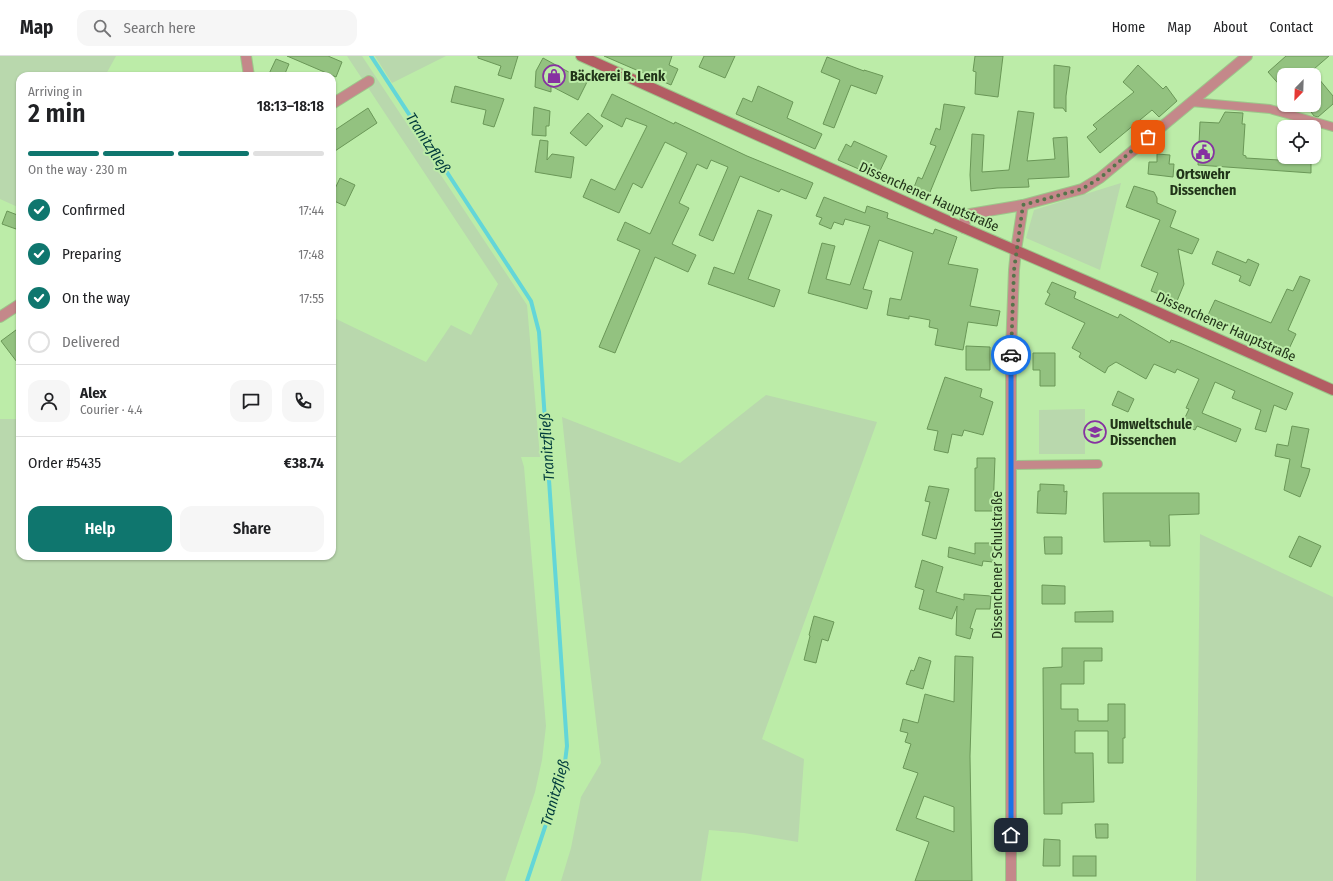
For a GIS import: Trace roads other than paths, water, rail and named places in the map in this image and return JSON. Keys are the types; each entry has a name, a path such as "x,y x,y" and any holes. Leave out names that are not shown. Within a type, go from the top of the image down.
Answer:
{"main road":[{"name":"Dissenchener Hauptstraße","path":"581,56 964,228 1333,390"}],"street":[{"path":"246,56 249,72"},
{"path":"964,228 966,220 970,214 1023,205 1082,189 1100,178 1244,57"},
{"path":"336,102 369,81"},
{"name":"Dissenchener Schulstraße","path":"1011,881 1011,351 1014,270 1023,205"},
{"path":"0,317 16,307"}],"lane":[{"path":"1191,102 1270,109 1333,127"},
{"path":"1011,465 1098,464"}],"waterway":[{"name":"Tranitzfließ","path":"371,56 531,301 539,332 567,746 564,770 527,881"}],"place":[{"name":"Bäckerei B. Lenk","path":"554,76"},
{"name":"Ortswehr Dissenchen","path":"1203,152"},
{"name":"Umweltschule Dissenchen","path":"1095,432"}]}
